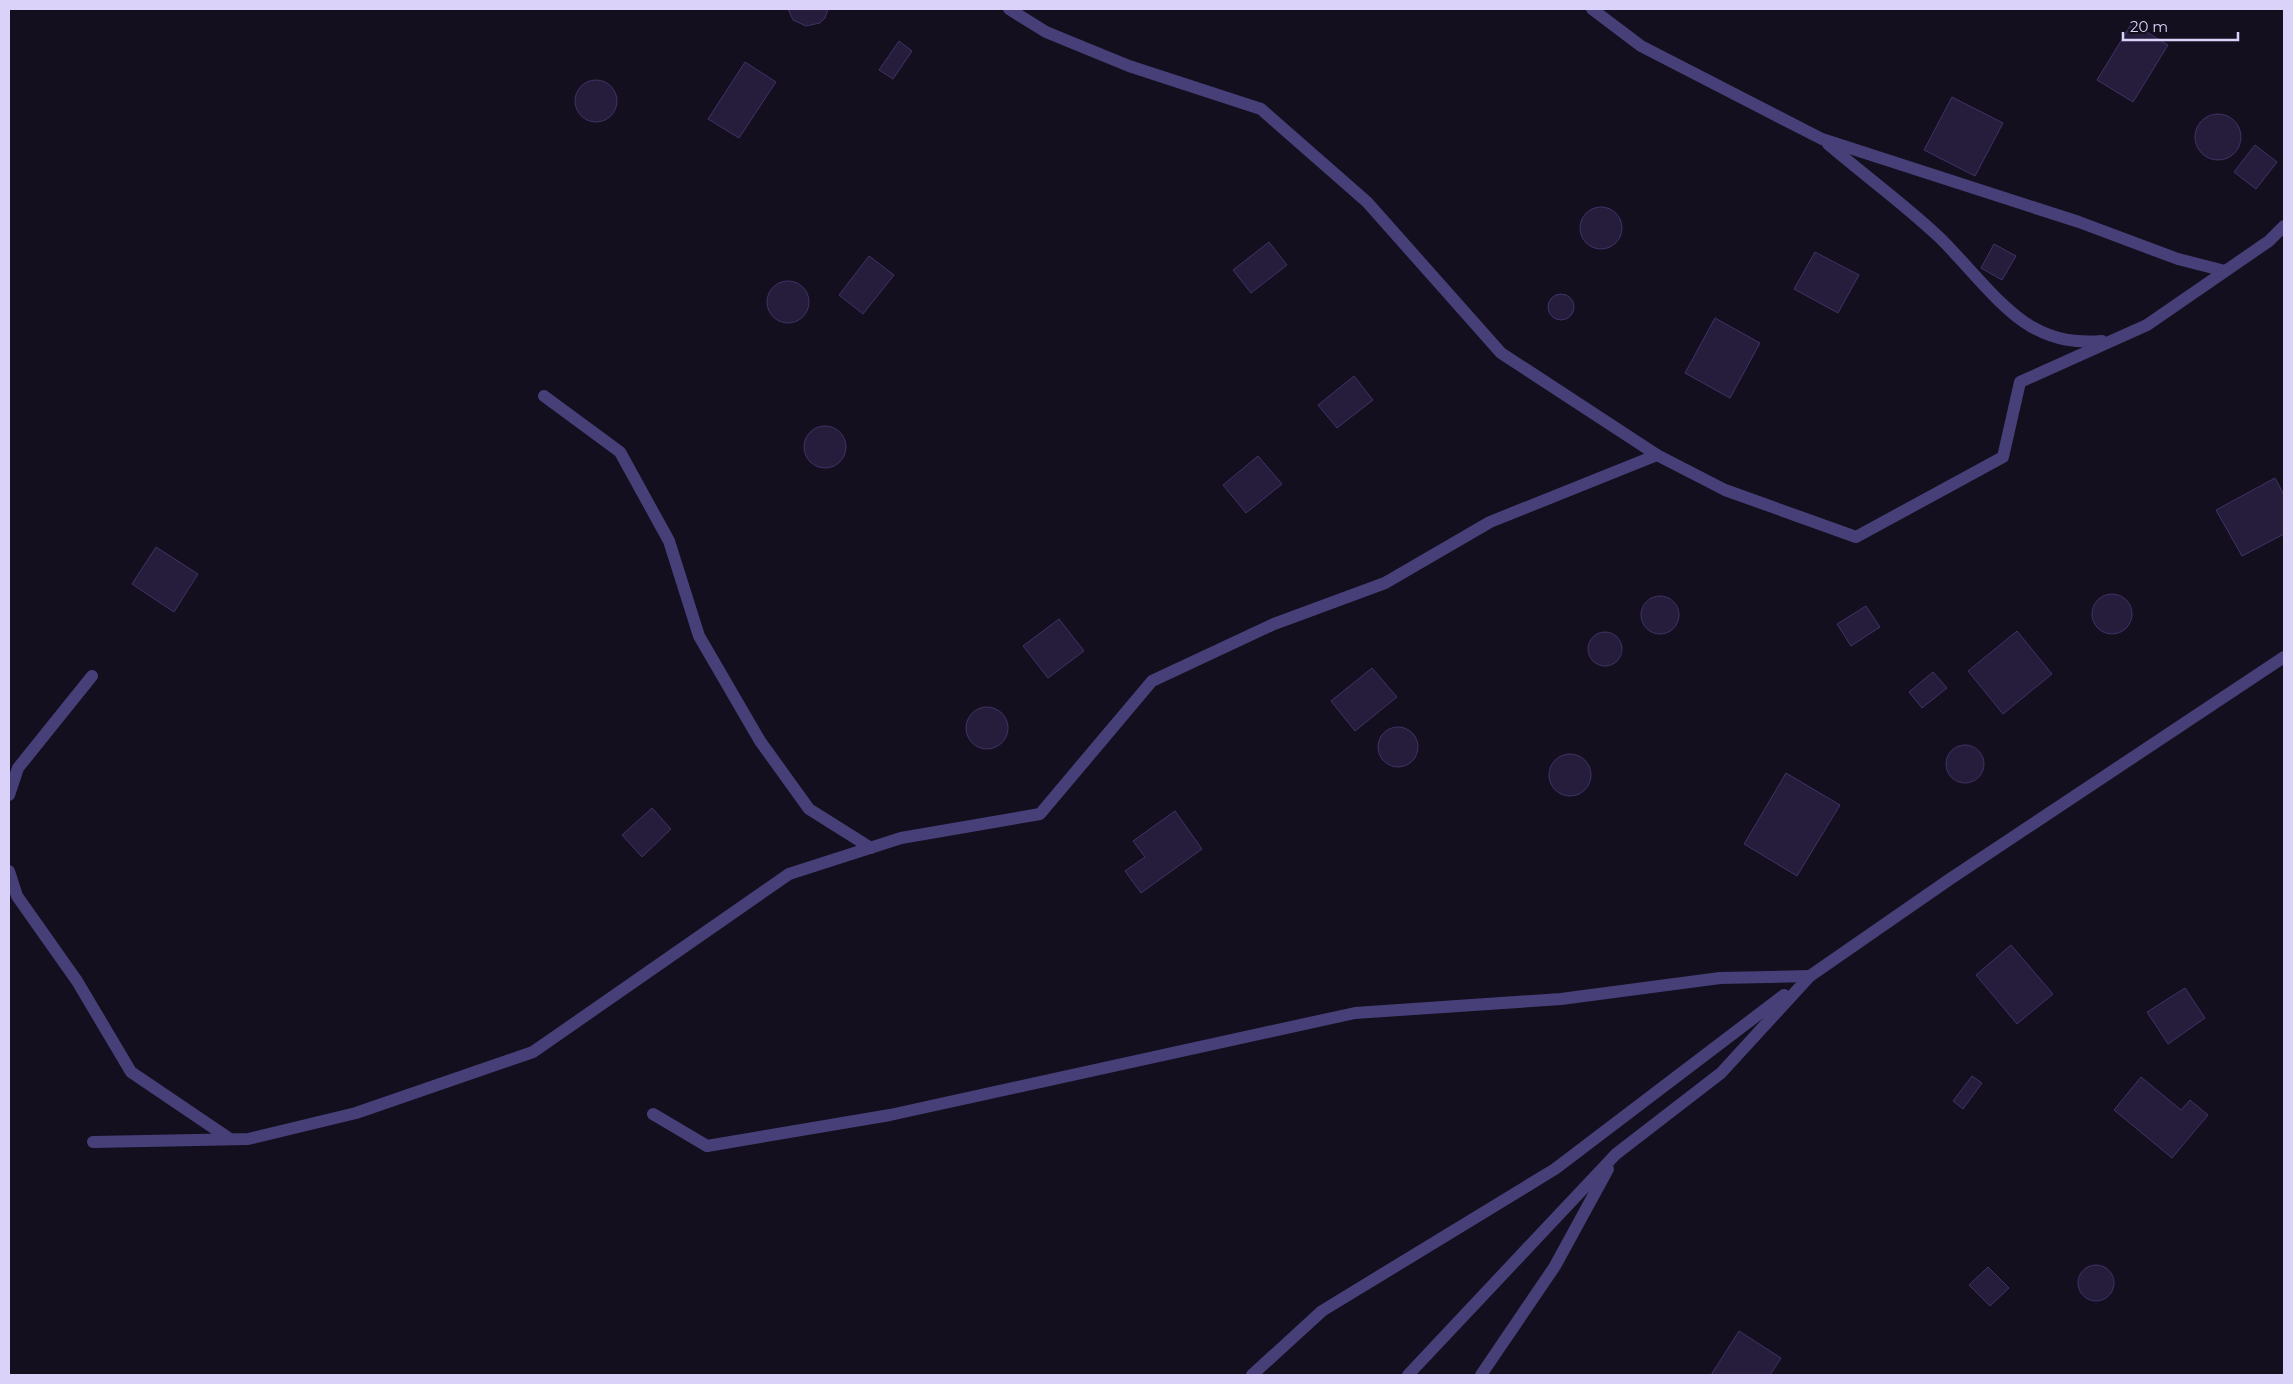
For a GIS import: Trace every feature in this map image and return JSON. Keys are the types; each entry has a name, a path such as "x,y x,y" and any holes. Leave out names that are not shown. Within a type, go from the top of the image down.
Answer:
{"street":[{"path":"1008,9 1046,32 1129,66 1261,109 1367,202 1501,353 1657,455 1725,490 1856,537 2003,457 2020,382 2147,324 2269,241 2284,226"},
{"path":"1592,9 1641,46 1822,139 2079,222 2178,259 2226,271"},
{"path":"1822,139 1938,236 2005,305 2031,326 2062,340 2081,343 2112,341"},
{"path":"544,396 620,452 669,541 699,636 760,741 809,809 871,848"},
{"path":"93,1142 248,1139 356,1112 533,1052 789,874 901,838 1040,814 1152,681 1274,624 1385,583 1490,522 1657,455"},
{"path":"1252,1375 1322,1311 1554,1169 1810,976 1950,879 2284,657"},
{"path":"9,794 18,768 92,676"},
{"path":"9,871 18,896 77,981 131,1072 230,1139"},
{"path":"652,1114 707,1146 890,1115 1355,1013 1561,999 1720,978 1810,976"},
{"path":"1408,1375 1616,1154 1721,1073 1810,976"},
{"path":"1481,1375 1555,1266 1616,1154"}],"building":[{"path":"788,9 828,9 825,18 820,23 806,26 793,20"},
{"path":"2132,23 2168,45 2133,102 2097,80"},
{"path":"899,41 912,51 893,79 879,70"},
{"path":"745,62 776,82 739,138 708,119"},
{"path":"596,80 611,86 617,101 611,116 596,122 581,116 575,101 581,86"},
{"path":"1952,97 2003,123 1975,176 1924,150"},
{"path":"2223,114 2235,120 2240,128 2240,146 2235,154 2227,159 2213,160 2201,154 2196,146 2195,132 2201,120 2209,115"},
{"path":"2255,145 2277,162 2256,189 2234,172"},
{"path":"1601,207 1616,213 1622,228 1616,243 1601,249 1586,243 1580,228 1586,213"},
{"path":"1269,242 1287,265 1251,293 1233,270"},
{"path":"1994,244 2016,256 2002,280 1981,268"},
{"path":"1815,252 1859,275 1838,313 1794,289"},
{"path":"869,256 894,275 863,314 839,295"},
{"path":"788,281 803,287 809,302 803,317 788,323 773,317 767,302 773,287"},
{"path":"1561,294 1570,298 1574,307 1570,316 1561,320 1552,316 1548,307 1552,298"},
{"path":"1715,318 1760,343 1730,398 1685,373"},
{"path":"1354,376 1373,400 1337,428 1318,405"},
{"path":"825,426 840,432 846,447 840,462 825,468 810,462 804,447 810,432"},
{"path":"1258,456 1282,484 1246,513 1223,485"},
{"path":"2275,478 2284,495 2284,534 2242,556 2216,510"},
{"path":"156,547 198,574 174,612 132,584"},
{"path":"2112,594 2123,597 2129,603 2132,614 2129,625 2123,631 2112,634 2101,631 2095,625 2092,614 2095,603 2101,597"},
{"path":"1660,596 1673,602 1679,615 1673,628 1660,634 1647,628 1641,615 1647,602"},
{"path":"1866,606 1880,627 1851,646 1837,624"},
{"path":"1059,619 1084,651 1048,678 1023,646"},
{"path":"2017,631 2052,674 2003,714 1968,671"},
{"path":"1605,632 1612,633 1617,637 1621,642 1621,656 1617,661 1612,665 1605,666 1598,665 1593,661 1589,656 1588,649 1589,642 1593,637 1598,633"},
{"path":"1372,668 1397,697 1355,731 1331,701"},
{"path":"1933,672 1947,688 1922,708 1909,692"},
{"path":"987,707 1002,713 1008,728 1002,743 987,749 972,743 966,728 972,713"},
{"path":"1398,727 1412,733 1418,747 1412,761 1398,767 1384,761 1378,747 1384,733"},
{"path":"1965,745 1972,746 1978,751 1983,757 1983,771 1978,777 1972,782 1965,783 1958,782 1952,777 1947,771 1946,764 1947,757 1952,751 1958,746"},
{"path":"1574,754 1582,757 1588,763 1591,775 1588,787 1582,793 1566,796 1558,793 1552,787 1549,771 1552,763 1558,757"},
{"path":"1786,773 1840,805 1797,876 1744,844"},
{"path":"652,808 671,829 642,857 622,835"},
{"path":"1175,811 1202,849 1141,893 1125,871 1145,857 1133,841"},
{"path":"2011,945 2053,994 2017,1024 1976,975"},
{"path":"2185,988 2205,1018 2168,1044 2147,1012"},
{"path":"1972,1076 1982,1083 1963,1109 1953,1101"},
{"path":"2141,1077 2181,1110 2190,1100 2208,1115 2172,1158 2114,1110"},
{"path":"2096,1265 2108,1271 2114,1283 2108,1295 2096,1301 2084,1295 2078,1283 2084,1271"},
{"path":"1988,1267 2009,1288 1990,1306 1969,1285"},
{"path":"1739,1331 1781,1358 1770,1375 1711,1375"}]}
